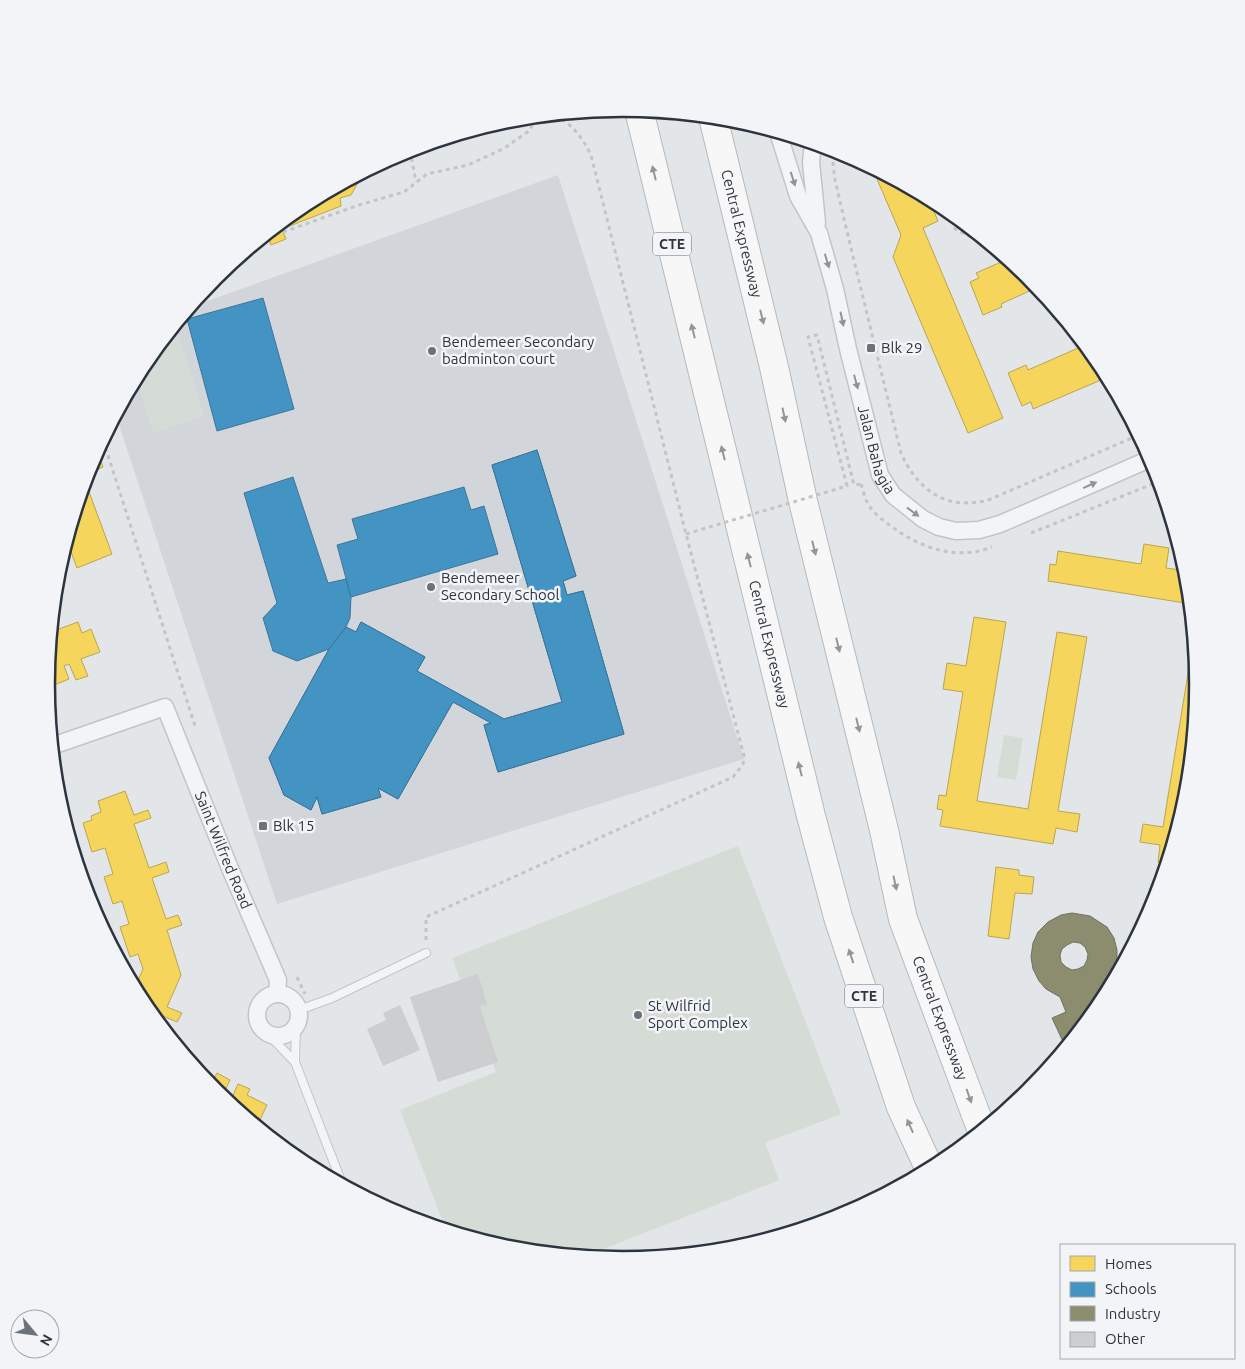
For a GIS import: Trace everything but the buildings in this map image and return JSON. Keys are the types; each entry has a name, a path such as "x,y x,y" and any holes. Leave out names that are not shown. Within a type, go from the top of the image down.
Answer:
{"highway":[{"name":"Central Expressway","path":"641,117 811,816 838,917 901,1107 927,1163"},
{"name":"Central Expressway","path":"715,125 774,367 803,501 884,830 903,919 980,1125"}],"street":[{"name":"Jalan Bahagia","path":"780,139 798,196 819,233 835,289 880,475 893,495 923,519 939,527 956,531 979,530 1000,524 1144,461"},
{"path":"813,150 810,162 819,233"},
{"name":"Saint Wilfred Road","path":"58,744 165,707 229,866 278,980 278,994"},
{"path":"278,994 291,998 302,1014 290,1032 282,1036 272,1035 265,1031 260,1025 258,1017 258,1008 262,1001 269,996 278,994"}],"lane":[{"path":"295,1062 302,1014 426,953"},
{"path":"265,1031 295,1062 339,1176"}],"path":[{"path":"426,953 426,917 733,777 743,764 743,748 686,534 591,155 580,135 564,120"},
{"path":"283,232 359,205 404,192 427,174 468,165 504,149 529,131 533,125"},
{"path":"833,157 835,180 901,453 906,464 923,486 939,497 961,503 986,502 1133,438"},
{"path":"411,158 416,182"},
{"path":"954,224 955,228 970,236"},
{"path":"686,534 847,486 808,337 817,335 854,485 861,484"},
{"path":"106,450 195,727"},
{"path":"294,971 302,1014"}],"shaded area":[{"name":"Bendemeer Secondary School","path":"558,175 744,759 277,904 119,425 151,369 172,339 203,303"},
{"path":"178,331 204,416 153,433 139,388"},
{"path":"1004,735 1023,738 1016,780 997,777"},
{"name":"St Wilfrid Sport Complex","path":"738,846 841,1114 765,1143 779,1180 597,1251 548,1247 512,1241 443,1223 400,1110 496,1072 452,958"}],"place":[{"name":"Blk 29","path":"871,348"},
{"name":"Bendemeer Secondary badminton court","path":"432,351"},
{"name":"Bendemeer Secondary School","path":"431,587"},
{"name":"Blk 15","path":"263,826"},
{"name":"St Wilfrid Sport Complex","path":"638,1015"}]}
